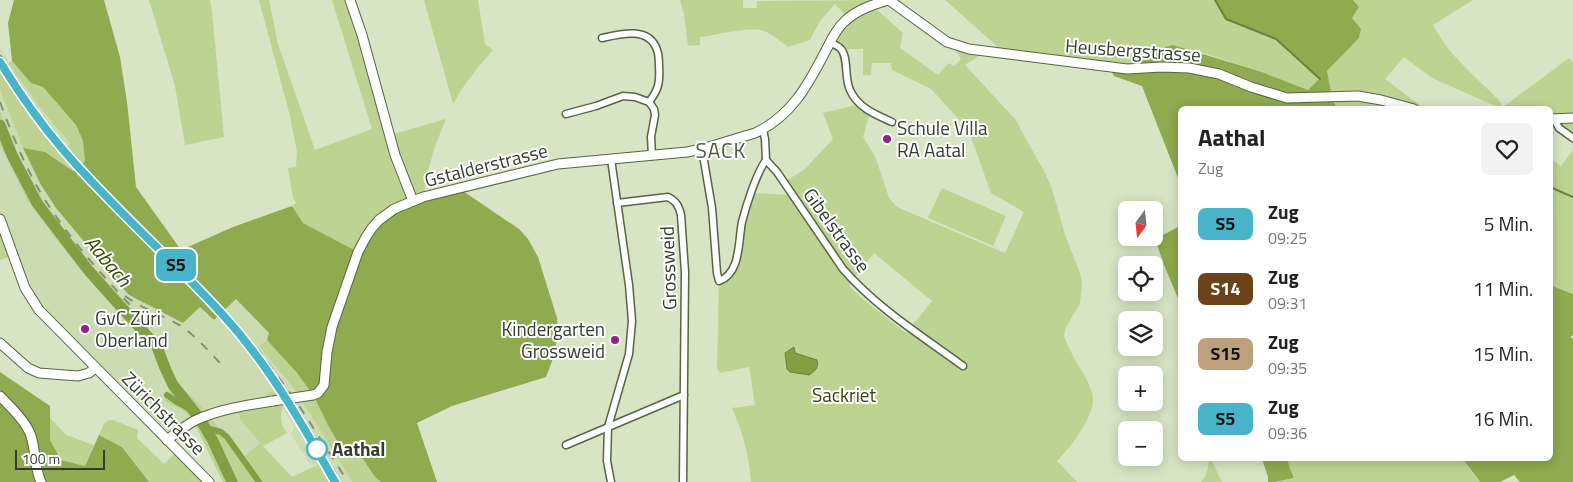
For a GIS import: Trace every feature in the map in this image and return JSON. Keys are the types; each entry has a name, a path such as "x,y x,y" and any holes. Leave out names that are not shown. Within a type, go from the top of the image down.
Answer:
{"street":[{"path":"350,0 362,35 395,155 413,200"},
{"name":"Gstalderstrasse","path":"167,440 200,418 237,408 313,395 322,389 332,327 362,244 379,220 394,209 413,200 548,166 567,162 652,156 702,149 763,130 780,118 809,84 839,27 862,9 889,0"},
{"name":"Heusbergstrasse","path":"889,0 935,35 947,42 969,49 1127,69 1176,66 1219,74 1286,98 1358,96 1403,106"},
{"path":"602,38 626,33 644,36 653,42 658,51 660,81 656,93 649,102"},
{"path":"830,42 841,49 850,90 860,104 870,112 892,122"},
{"path":"566,114 623,96 635,97 649,102 654,109 655,115 651,137 652,156"},
{"path":"1553,119 1573,118"},
{"path":"1553,120 1559,128 1573,138"},
{"path":"702,149 712,208 719,282 727,277 734,264 742,222 766,160 763,130"},
{"name":"Grossweid","path":"611,159 629,285 632,332 626,364 608,427 607,460 611,482"},
{"name":"Gibelstrasse","path":"766,160 777,172 854,281 878,304 963,366"},
{"name":"Grossweid","path":"617,203 668,197 679,206 685,272 683,482"},
{"name":"Zürichstrasse","path":"0,219 28,296 44,316 209,482"},
{"path":"0,343 28,368 39,373 78,376 95,368"},
{"path":"566,445 684,395"},
{"path":"0,396 29,431 41,482"}],"shaded area":[{"path":"14,0 104,0 120,57 136,187 181,250 233,227 292,206 303,223 358,252 366,237 394,209 460,189 519,229 528,239 538,257 557,318 558,332 554,356 546,377 452,406 417,423 437,482 381,482 375,477 363,459 343,451 313,395 297,373 267,340 269,333 236,299 214,320 200,307 183,323 128,294 56,208 41,185 23,148 45,152 73,171 85,161 83,141 76,125 43,87 31,83 12,61 8,23"},
{"path":"1215,0 1353,0 1359,7 1352,18 1361,29 1359,38 1327,71 1336,106 1178,106 1178,178 1142,86 1114,76 1109,67 1143,68 1137,54 1173,45 1262,72 1308,90 1319,79 1276,39 1226,19"},
{"path":"0,48 21,83 70,143 63,156 37,124 0,69"},
{"path":"0,90 23,148 41,185 56,208 128,294 133,297 200,306 214,320 236,299 269,333 267,340 260,346 291,385 352,482 329,482 319,464 310,465 291,434 294,427 281,405 241,421 260,443 242,458 200,405 175,380 165,349 98,275 50,212 19,157 2,116 0,111"},
{"path":"0,145 27,200 57,241 86,276 154,348 165,380 183,411 190,415 193,422 167,440 39,310 0,219"},
{"path":"1178,227 1178,298 1164,265 1163,256 1161,256 1157,246 1163,246 1163,235"},
{"path":"1553,286 1573,294 1573,335 1570,337 1573,339 1573,482 1520,482 1514,475 1500,482 1480,482 1464,461 1553,461"},
{"path":"794,347 795,353 817,360 816,369 809,375 790,372 787,369 785,353"},
{"path":"0,372 50,406 50,440 61,460 85,466 99,435 122,447 149,482 0,482"},
{"path":"1263,461 1288,461 1294,478 1268,482"}],"green space":[{"path":"149,0 210,0 224,137 185,145 175,86"},
{"path":"259,0 269,0 278,44 315,150 372,129 332,0 350,0 390,135 446,119 435,146 423,197 358,252 303,223 292,206 296,203 293,198 288,168 296,167 297,152 290,116"},
{"path":"424,0 478,0 485,44 493,50 471,76 453,104"},
{"name":"Sackriet","path":"680,0 743,0 743,8 757,8 757,1 888,0 873,6 903,33 900,48 938,75 949,63 954,66 961,59 956,46 986,52 965,65 1015,119 1045,173 1082,282 1080,304 1066,327 1064,336 1071,353 1089,384 1093,398 1092,406 1090,414 1080,432 1057,461 1077,482 751,482 745,444 732,408 755,405 749,367 720,373 717,369 719,281 732,269 743,222 753,193 791,195 852,282 849,286 906,333 932,301 874,253 854,278 844,267 786,181 805,169 833,139 823,113 860,104 870,112 863,137 875,156 889,198 897,207 1005,253 1024,212 991,193 968,129 931,89 892,70 891,63 872,63 871,75 863,75 863,49 841,49 830,42 848,18 835,4 820,21 810,40 788,47 767,32 758,30 733,31 700,37 700,45 688,46 684,14"},
{"path":"945,0 1215,0 1226,19 1276,39 1320,79 1308,90 1262,72 1194,50 1137,55 1143,69 1007,55"},
{"path":"1353,0 1473,0 1433,25 1453,54 1502,106 1491,104 1432,78 1404,57 1385,79 1421,106 1336,106 1327,71 1359,38 1361,29 1352,18 1359,7"},
{"path":"1569,58 1573,62 1573,138 1553,121 1553,106 1504,106"},
{"path":"12,61 31,83 43,87 76,125 83,141 85,161 73,171 45,152 23,148 0,90 0,69 37,124 62,155 70,143 22,84 8,63"},
{"path":"0,111 19,157 50,212 98,275 165,349 175,380 200,405 242,458 260,443 241,421 237,408 250,405 275,389 284,403 281,419 287,433 263,446 292,477 319,464 329,482 223,482 190,415 164,400 171,390 165,380 154,348 86,276 27,200 0,145"},
{"path":"1573,150 1573,294 1553,286 1553,160 1561,166"},
{"path":"942,188 1006,216 993,246 928,218"},
{"path":"0,219 13,256 0,260"},
{"path":"267,340 297,373 313,395 343,451 363,459 375,477 381,482 352,482 291,385 259,346"},
{"path":"50,418 66,435 94,445 85,466 61,460 50,440"},
{"path":"109,420 138,430 137,438 164,464 177,451 209,482 149,482 122,447 99,435 104,424"},
{"path":"1208,461 1212,461 1222,482 1201,482"},
{"path":"1289,461 1464,461 1479,482 1278,482 1294,478"}],"waterway":[{"path":"1215,0 1226,19 1276,39 1320,79"},
{"name":"Aabach","path":"0,125 12,155 37,203 89,271 157,347 173,385 196,414"},
{"path":"1553,188 1573,197"},
{"path":"167,395 194,411"},
{"name":"Aabach","path":"203,424 232,482"},
{"path":"206,428 221,432 227,437 259,482"}],"railway":[{"path":"0,55 32,104 67,149"},
{"path":"0,102 21,154 47,203 86,256 130,305"},
{"path":"125,296 138,305 167,318 187,330 224,367"},
{"path":"257,348 298,404 348,482"},
{"path":"281,392 335,482"}],"train":[{"name":"S5","path":"0,62 41,122 86,176 167,256 224,316 253,351 291,406 335,482"}],"place":[{"name":"Schule Villa RA Aatal","path":"887,139"},
{"name":"GvC Züri Oberland","path":"85,329"},
{"name":"Kindergarten Grossweid","path":"615,340"},
{"name":"Aathal","path":"317,449"}],"district":[{"name":"SACK","path":"721,151"}]}
